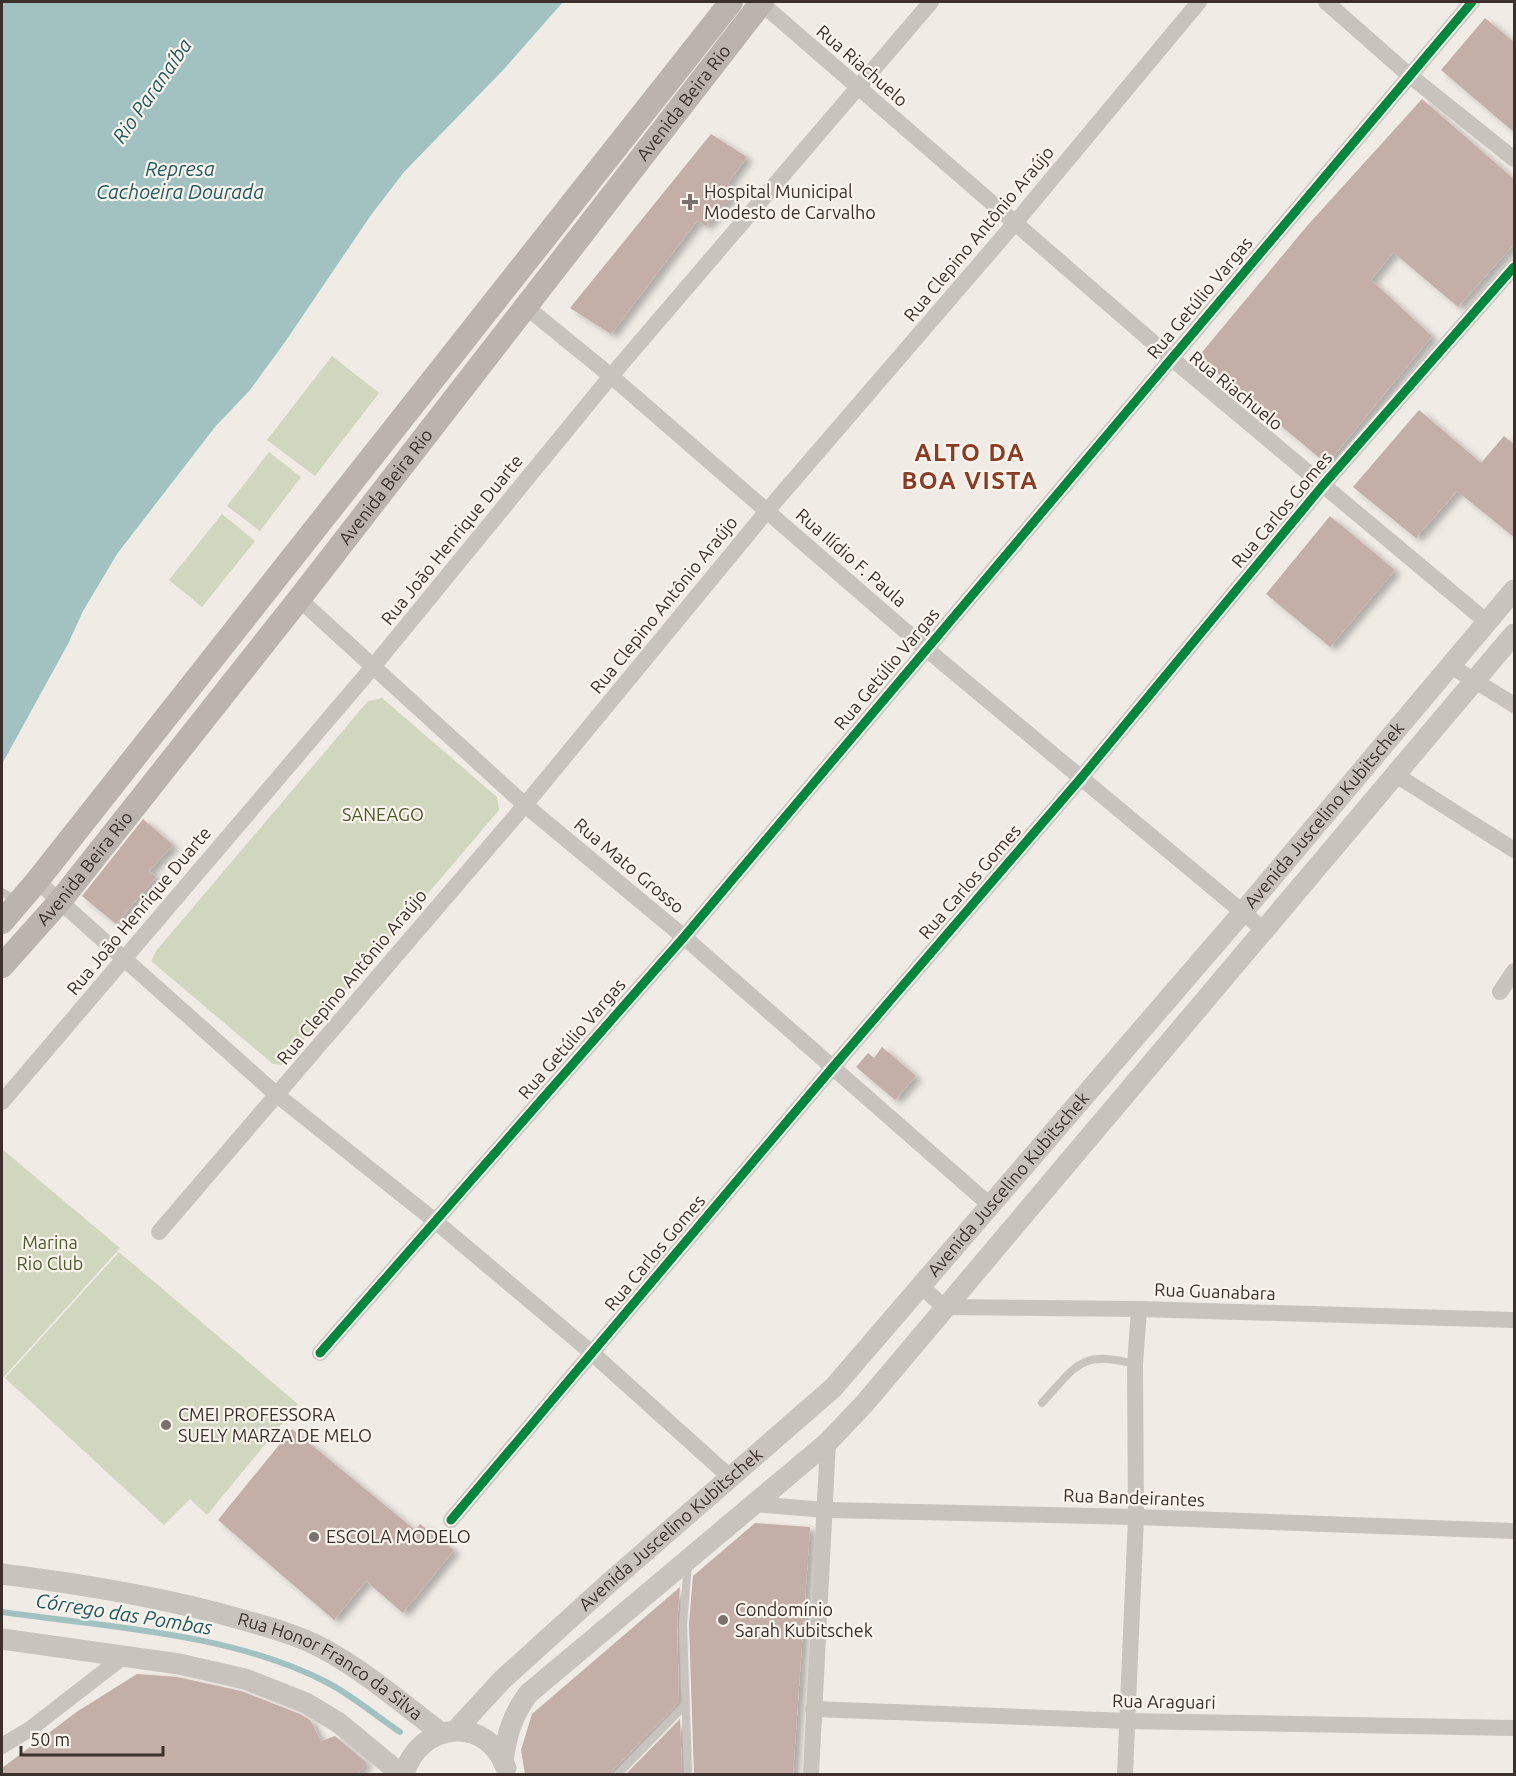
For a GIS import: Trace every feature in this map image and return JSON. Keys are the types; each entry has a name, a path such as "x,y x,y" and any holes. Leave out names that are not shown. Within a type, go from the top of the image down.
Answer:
{"main road":[{"name":"Avenida Beira Rio","path":"2,922 10,897 37,881 731,2"},
{"name":"Avenida Beira Rio","path":"2,966 60,901 299,599 762,2"}],"street":[{"name":"Rua Riachuelo","path":"762,2 858,89 1171,358 1487,622"},
{"name":"Rua João Henrique Duarte","path":"2,1102 372,668 611,376 932,2"},
{"name":"Rua Clepino Antônio Araújo","path":"159,1232 525,805 767,511 1015,223 1199,2"},
{"path":"1326,2 1409,75 1515,159"},
{"name":"Rua Getúlio Vargas","path":"320,1353 684,937 1472,2"},
{"name":"Rua Carlos Gomes","path":"451,1520 833,1067 1081,778 1324,484 1515,267"},
{"name":"Rua Ilídio F. Paula","path":"525,306 611,376 926,648 1264,930"},
{"name":"Avenida Juscelino Kubitschek","path":"403,1774 414,1751 426,1740 448,1732 609,1582 833,1388 992,1206 1515,590"},
{"name":"Rua Mato Grosso","path":"299,599 372,668 525,805 684,937 992,1206"},
{"name":"Avenida Juscelino Kubitschek","path":"506,1768 507,1733 514,1713 528,1694 828,1442 865,1403 1515,634"},
{"path":"1451,666 1515,705"},
{"path":"1362,771 1390,781 1515,850"},
{"path":"37,881 277,1095 435,1221 592,1353 731,1478"},
{"path":"1500,992 1515,971"},
{"path":"1054,1133 1076,1152"},
{"path":"922,1287 944,1307"},
{"name":"Rua Guanabara","path":"944,1307 1138,1309 1515,1320"},
{"path":"1125,1774 1136,1517 1135,1364 1138,1309"},
{"path":"811,1774 828,1442"},
{"name":"Rua Bandeirantes","path":"752,1504 826,1510 1136,1517 1515,1531"},
{"name":"Rua Honor Franco da Silva","path":"2,1574 76,1583 172,1602 296,1636 320,1647 363,1674 448,1732"},
{"path":"2,1639 201,1669 245,1679 277,1690 339,1723 403,1774"},
{"path":"2,1746 30,1729 123,1657"},
{"name":"Rua Araguari","path":"813,1709 1127,1721 1515,1728"},
{"path":"448,1732 471,1732 484,1739 495,1748 506,1768"}],"lane":[{"path":"1042,1403 1080,1363 1096,1357 1135,1364"},
{"path":"688,1774 682,1624 689,1557"},
{"path":"618,1774 684,1706"}],"green space":[{"path":"332,356 379,393 315,476 267,440"},
{"path":"269,452 301,477 260,531 227,506"},
{"path":"222,514 255,541 202,607 169,580"},
{"name":"SANEAGO","path":"382,698 497,797 499,810 282,1065 273,1064 151,961 156,951 368,701"},
{"name":"Marina Rio Club","path":"2,1149 120,1248 2,1379"},
{"path":"119,1252 298,1404 207,1515 190,1499 164,1525 5,1378"}],"water":[{"name":"Represa Cachoeira Dourada","path":"2,2 563,2 505,68 404,172 371,215 250,390 215,427 117,554 83,611 68,644 2,764"}],"building":[{"path":"1485,18 1515,43 1515,133 1441,70"},
{"path":"1422,99 1515,180 1515,243 1458,307 1393,252 1371,280 1432,336 1327,464 1198,357 1307,226"},
{"path":"711,134 747,157 728,183 737,190 706,226 697,221 611,334 570,308"},
{"path":"1419,410 1481,463 1504,436 1515,445 1515,538 1457,491 1416,538 1353,487"},
{"path":"1330,516 1395,570 1330,647 1266,594"},
{"path":"143,819 173,845 149,871 156,877 116,924 82,896"},
{"path":"882,1047 916,1076 895,1100 856,1067 868,1053 874,1058"},
{"path":"292,1429 415,1530 420,1524 454,1550 403,1613 366,1581 334,1620 218,1520"},
{"path":"755,1523 810,1527 793,1774 694,1774 689,1624 693,1576"},
{"path":"680,1587 677,1624 679,1702 613,1770 612,1774 525,1774 521,1750 532,1714"},
{"path":"137,1674 177,1677 241,1691 300,1714 310,1720 321,1741 335,1736 367,1763 357,1774 2,1774 2,1768 78,1711"},
{"path":"680,1719 682,1774 626,1774"}],"waterway":[{"name":"Córrego das Pombas","path":"2,1612 168,1634 252,1653 291,1666 328,1683 400,1732"}],"cycle path":[{"path":"320,1353 684,937 1472,2"},
{"path":"451,1520 833,1067 1081,778 1324,484 1514,267"}],"place":[{"name":"Hospital Municipal Modesto de Carvalho","path":"690,202"},
{"name":"CMEI PROFESSORA SUELY MARZA DE MELO","path":"166,1425"},
{"name":"ESCOLA MODELO","path":"314,1537"},
{"name":"Condomínio Sarah Kubitschek","path":"723,1620"}],"district":[{"name":"ALTO DA BOA VISTA","path":"970,467"}],"water label":[{"name":"Rio Paranaíba","path":"152,91"}]}
